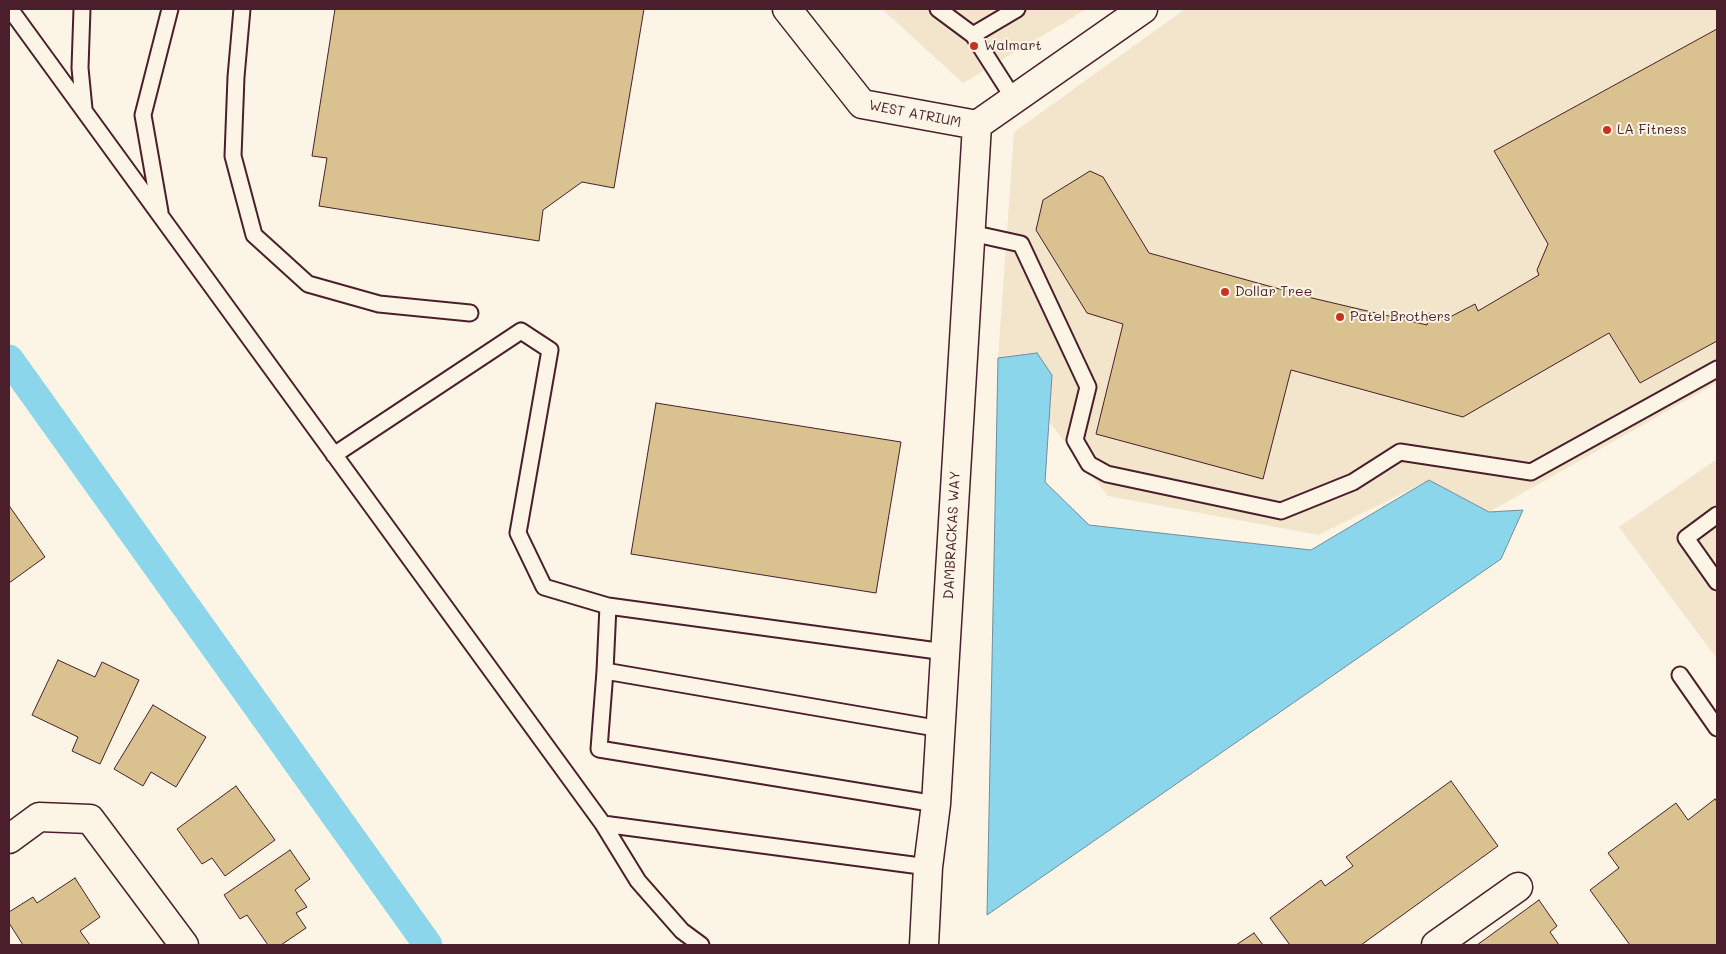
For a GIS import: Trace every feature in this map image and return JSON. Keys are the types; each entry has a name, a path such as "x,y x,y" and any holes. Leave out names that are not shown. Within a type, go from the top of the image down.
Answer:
{"street":[{"name":"WEST ATRIUM","path":"787,9 862,104 977,125 1143,9"},
{"name":"DAMBRACKAS WAY","path":"924,945 928,867 936,804 941,730 977,125"},
{"path":"9,839 39,817 90,819 184,945"},
{"path":"1436,945 1518,887"}],"lane":[{"path":"82,9 80,68 84,110"},
{"path":"160,216 143,115 170,9"},
{"path":"242,9 236,77 233,156 254,236 308,284 379,304 470,313"},
{"path":"938,9 973,35 1014,99"},
{"path":"973,35 1017,9"},
{"path":"12,10 603,824 638,881 682,931 701,945"},
{"path":"970,233 1021,244 1088,387 1075,440 1089,464 1107,474 1281,511 1353,482 1400,452 1532,472 1717,368"},
{"path":"334,455 521,331 550,350 518,532 544,587 608,606 945,652"},
{"path":"1717,515 1686,538 1717,582"},
{"path":"608,606 599,749 936,804"},
{"path":"605,671 941,730"},
{"path":"1680,675 1717,728"},
{"path":"603,824 928,867"}],"shaded area":[{"name":"Walmart","path":"882,9 1087,9 963,83"},
{"path":"1185,9 1717,9 1717,383 1489,512 1429,480 1319,535 1108,496 998,358 1014,132"},
{"path":"1717,459 1717,659 1619,527"}],"water":[{"path":"1037,353 1052,375 1045,482 1089,525 1311,550 1429,480 1489,512 1523,510 1501,559 987,915 998,358"}],"building":[{"path":"335,9 644,9 614,188 582,182 543,210 539,241 319,206 327,158 312,156"},
{"path":"1717,29 1717,341 1640,383 1609,333 1463,417 1291,370 1263,479 1096,434 1123,324 1087,313 1036,230 1043,200 1090,171 1103,177 1149,253 1312,298 1427,325 1429,313 1448,318 1475,304 1478,311 1539,275 1537,270 1548,244 1494,151"},
{"path":"656,403 901,442 876,593 631,554"},
{"path":"9,508 45,557 9,583"},
{"path":"58,660 95,677 102,662 139,680 100,764 72,751 78,737 32,715"},
{"path":"153,705 206,737 176,787 151,772 143,786 114,769"},
{"path":"1451,781 1498,846 1361,945 1290,945 1270,918 1321,880 1325,886 1353,866 1346,857"},
{"path":"236,786 275,840 225,876 212,858 202,864 177,829"},
{"path":"1715,799 1717,802 1717,945 1630,945 1590,890 1619,868 1608,853 1676,803 1688,820"},
{"path":"290,850 310,879 295,890 307,907 296,913 306,928 281,945 268,945 247,915 240,919 224,895"},
{"path":"75,878 100,917 80,931 90,945 23,945 9,923 9,912 33,897 37,903"},
{"path":"1539,900 1557,926 1550,932 1559,945 1477,945"},
{"path":"1254,933 1263,945 1236,945"}],"waterway":[{"path":"9,359 428,945"}],"place":[{"name":"Walmart","path":"974,46"},
{"name":"LA Fitness","path":"1607,130"},
{"name":"Dollar Tree","path":"1225,292"},
{"name":"Patel Brothers","path":"1340,317"}]}
